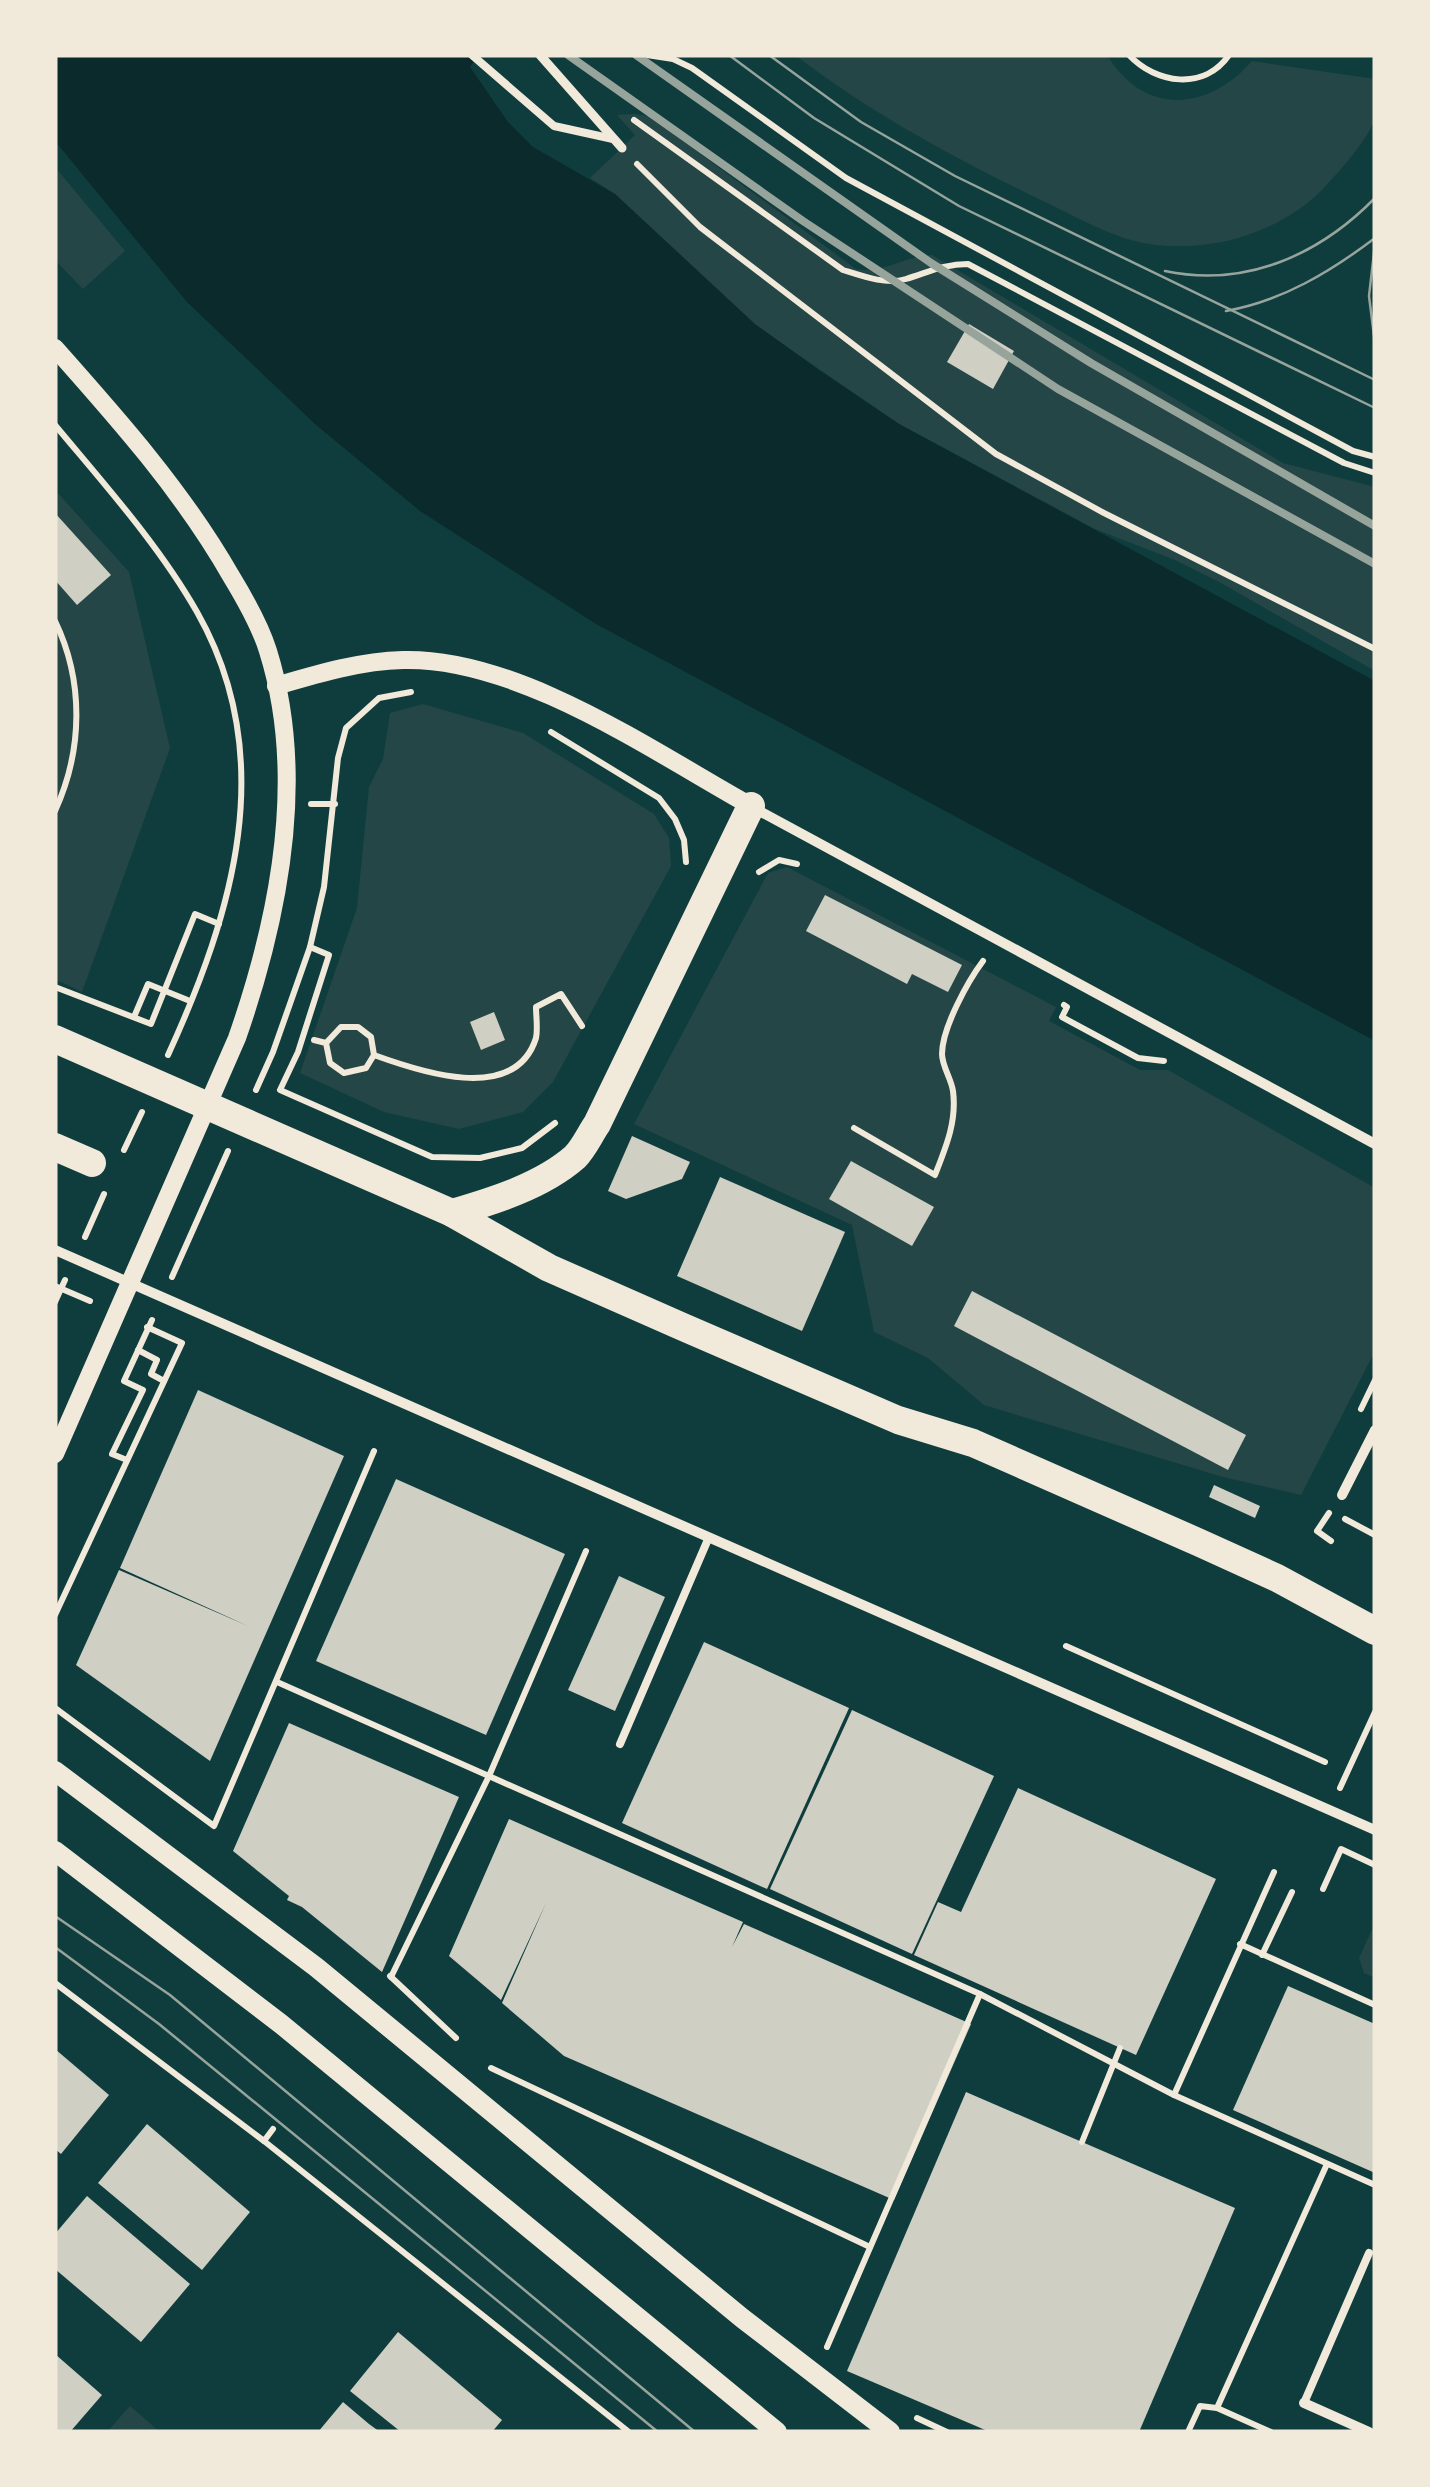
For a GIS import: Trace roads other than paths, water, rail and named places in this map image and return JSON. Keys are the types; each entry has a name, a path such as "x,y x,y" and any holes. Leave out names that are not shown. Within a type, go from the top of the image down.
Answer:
{"highway":[{"path":"452,1212 522,1188 576,1156 597,1124 751,806"},
{"path":"55,1039 452,1212 549,1268 898,1420 973,1443 1276,1578 1375,1631"},
{"path":"55,1147 92,1163"}],"main road":[{"path":"55,1771 316,1967 742,2318 890,2432"},
{"path":"55,1851 281,2024 776,2432"}],"street":[{"path":"540,55 622,148"},
{"path":"55,348 181,496 246,600 267,649 284,752 283,854 268,940 237,1038 55,1454"},
{"path":"276,686 362,664 403,660 449,662 498,674 591,718 1375,1144"},
{"path":"55,1250 1375,1830"},
{"path":"1342,1494 1375,1430"},
{"path":"1304,2403 1369,2432"}],"lane":[{"path":"472,55 554,126 613,139"},
{"path":"620,1744 710,1537"},
{"path":"1304,2403 1369,2253"}],"tram line":[{"path":"729,55 814,118 959,206 1375,408"},
{"path":"769,55 861,122 955,176 1375,380"},
{"path":"1165,271 1224,275 1279,262 1330,236 1375,198"},
{"path":"1226,311 1305,284 1375,238"},
{"path":"1375,244 1369,296 1375,344"},
{"path":"55,1916 170,1995 695,2432"},
{"path":"55,1947 159,2024 658,2432"}],"railway":[{"path":"568,55 803,221 1058,389 1375,564"},
{"path":"636,55 931,263 1091,363 1375,526"}]}
